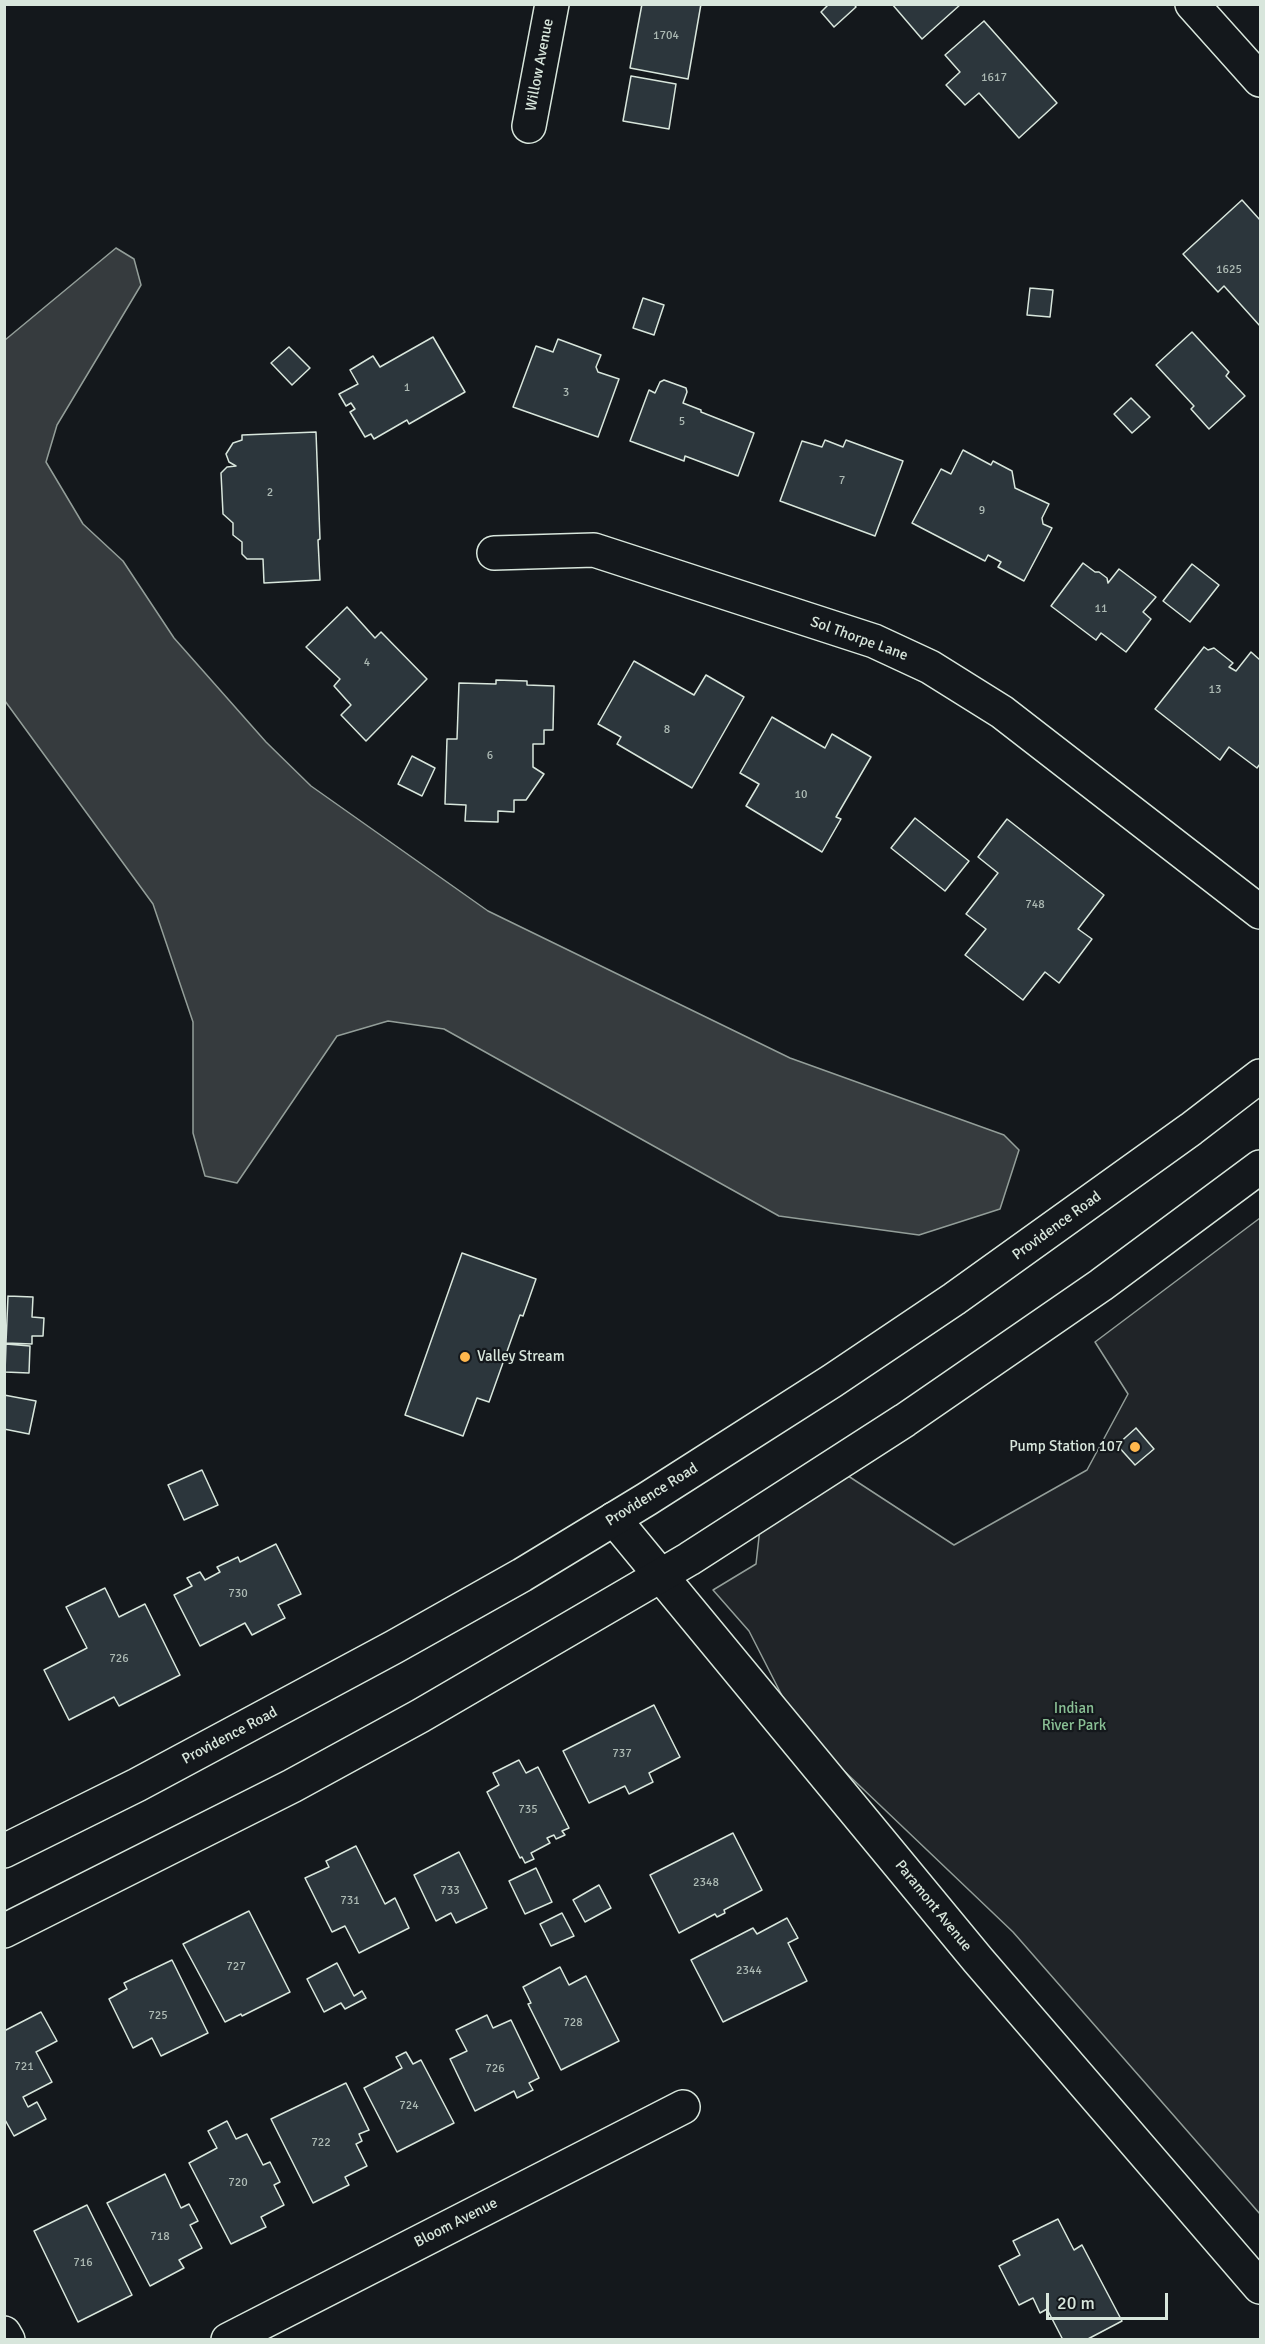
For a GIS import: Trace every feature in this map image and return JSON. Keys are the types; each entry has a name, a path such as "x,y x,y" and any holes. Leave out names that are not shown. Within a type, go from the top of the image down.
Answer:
{"main road":[{"name":"Willow Avenue","path":"529,126 552,4"},
{"path":"1192,4 1260,80"},
{"name":"Sol Thorpe Lane","path":"494,553 594,550 874,641 930,667 1002,712 1260,912"},
{"name":"Providence Road","path":"4,1851 147,1780 384,1653 522,1575 614,1519 832,1381 954,1299 1191,1129 1260,1076"},
{"path":"4,1931 292,1786 420,1716 661,1576 905,1420 1101,1285 1260,1167"},
{"name":"Paramont Avenue","path":"614,1519 978,1960 1260,2287"},
{"name":"Bloom Avenue","path":"228,2340 683,2107"},
{"path":"4,2332 8,2340"}],"green space":[{"name":"Indian River Park","path":"1260,1218 1260,2214 1013,1932 798,1727 749,1631 713,1590 756,1564 760,1528 839,1470 954,1545 1087,1470 1128,1394 1095,1342"}],"shaded area":[{"path":"116,248 134,259 141,285 57,425 46,462 83,524 123,561 174,638 266,742 311,786 488,911 790,1058 1004,1135 1019,1150 1000,1209 919,1235 779,1216 444,1029 388,1021 337,1036 237,1183 205,1176 193,1133 193,1022 153,904 5,701 5,340"}],"building":[{"path":"642,4 701,4 688,79 630,68"},
{"path":"829,4 854,4 856,7 834,27 821,12"},
{"path":"892,4 961,4 922,39"},
{"path":"984,21 1057,103 1019,138 979,93 965,105 946,85 960,72 945,55"},
{"path":"631,76 676,84 669,129 623,121"},
{"path":"1242,200 1260,220 1260,326 1224,286 1218,292 1183,254"},
{"path":"1030,288 1053,290 1050,317 1027,315"},
{"path":"643,298 664,305 654,335 633,328"},
{"path":"1192,332 1229,372 1226,376 1245,396 1209,429 1191,409 1194,406 1156,365"},
{"path":"433,337 465,392 409,424 407,420 374,439 371,434 365,437 350,412 355,409 351,403 346,406 339,394 358,384 350,370 373,356 380,367"},
{"path":"558,339 601,355 596,367 598,372 619,379 598,437 513,407 536,346 553,352"},
{"path":"289,347 310,368 292,385 271,363"},
{"path":"664,380 686,388 683,403 754,433 738,476 685,456 684,461 630,441 649,390 655,393 660,382"},
{"path":"1131,398 1150,417 1132,433 1114,414"},
{"path":"316,432 320,580 264,583 263,559 247,559 242,554 242,542 233,535 233,523 223,514 221,473 227,467 236,466 229,462 226,454 233,443 242,440 242,435"},
{"path":"825,440 843,447 846,440 903,461 875,536 780,501 802,441 822,447"},
{"path":"963,450 991,465 993,461 1012,471 1015,488 1049,504 1042,518 1043,524 1052,528 1024,581 998,567 1001,562 988,555 985,561 912,523 941,469 951,474"},
{"path":"1083,563 1107,578 1108,583 1119,569 1156,597 1143,612 1151,619 1126,652 1101,633 1096,640 1051,606"},
{"path":"1192,564 1219,585 1190,622 1163,601"},
{"path":"347,607 375,638 381,632 427,679 366,741 341,715 351,705 334,686 340,679 306,647"},
{"path":"1204,647 1208,650 1214,648 1233,663 1229,667 1236,671 1251,652 1260,660 1260,764 1257,768 1229,747 1220,760 1155,709"},
{"path":"634,661 694,695 706,675 744,697 692,788 617,744 621,737 598,724"},
{"path":"496,680 527,681 527,685 554,686 553,730 544,730 544,744 533,744 533,767 544,774 526,800 514,800 514,812 498,811 498,822 465,821 466,805 445,804 447,739 457,739 459,683 496,684"},
{"path":"772,717 825,748 832,734 871,757 836,817 841,819 822,852 746,806 759,784 740,773"},
{"path":"412,756 435,768 422,796 398,784"},
{"path":"915,818 969,861 945,891 891,848"},
{"path":"1007,819 1104,895 1078,929 1092,939 1059,983 1045,972 1023,1000 965,955 986,929 966,914 998,873 978,857"},
{"name":"Valley Stream","path":"462,1253 536,1279 523,1316 520,1315 489,1402 477,1398 463,1436 405,1415"},
{"path":"8,1296 33,1297 32,1317 44,1318 43,1336 32,1336 32,1344 6,1343"},
{"path":"6,1344 30,1346 29,1373 5,1372"},
{"path":"4,1395 36,1401 29,1434 4,1429"},
{"name":"Pump Station 107","path":"1136,1428 1154,1449 1135,1465 1117,1445"},
{"path":"202,1470 218,1505 184,1520 168,1485"},
{"path":"276,1544 301,1594 278,1605 285,1618 252,1635 245,1623 200,1646 174,1595 192,1586 187,1578 200,1572 205,1580 220,1572 217,1567 238,1557 240,1562"},
{"path":"105,1588 119,1617 145,1604 180,1675 119,1706 114,1697 69,1720 44,1670 87,1648 66,1607"},
{"path":"654,1705 680,1757 649,1773 653,1782 629,1794 625,1786 589,1803 563,1751"},
{"path":"519,1760 526,1773 538,1767 569,1828 562,1831 565,1835 556,1839 554,1835 547,1838 550,1843 531,1853 534,1859 525,1863 522,1857 520,1858 487,1792 499,1785 493,1773"},
{"path":"733,1833 762,1890 724,1910 725,1913 717,1917 715,1914 679,1933 650,1875"},
{"path":"356,1846 385,1904 395,1898 409,1928 359,1953 345,1926 332,1932 305,1878 329,1867 326,1861"},
{"path":"459,1852 487,1908 456,1923 451,1913 436,1921 414,1875"},
{"path":"536,1868 552,1902 525,1914 509,1881"},
{"path":"599,1885 611,1908 585,1922 573,1900"},
{"path":"249,1911 290,1992 225,2022 183,1944"},
{"path":"562,1913 574,1936 551,1946 540,1924"},
{"path":"787,1918 798,1938 788,1943 807,1981 723,2022 691,1960 753,1928 757,1934"},
{"path":"172,1960 208,2033 161,2056 152,2038 133,2048 109,1999 127,1989 124,1983"},
{"path":"337,1963 354,1996 362,1991 366,1998 345,2009 341,2003 324,2012 307,1979"},
{"path":"560,1967 569,1985 586,1976 619,2041 561,2070 528,2004 531,2003 523,1987"},
{"path":"41,2012 57,2041 36,2052 52,2082 23,2097 28,2107 37,2102 46,2119 14,2136 4,2118 4,2028 6,2030"},
{"path":"487,2015 493,2028 511,2020 539,2078 529,2083 533,2090 517,2098 514,2091 475,2111 450,2059 467,2051 456,2030"},
{"path":"406,2052 413,2064 421,2060 454,2123 397,2152 364,2088 402,2068 396,2057"},
{"path":"346,2083 369,2130 359,2134 362,2141 356,2144 367,2166 345,2177 349,2185 313,2203 271,2119"},
{"path":"227,2121 236,2139 247,2134 263,2165 270,2162 280,2182 274,2185 284,2205 261,2217 266,2227 231,2244 189,2163 217,2148 208,2131"},
{"path":"165,2174 181,2208 189,2204 198,2221 190,2225 202,2248 179,2260 184,2268 150,2286 107,2203"},
{"path":"87,2205 132,2295 78,2322 34,2231"},
{"path":"1058,2219 1074,2250 1082,2245 1122,2321 1086,2340 1063,2340 1047,2309 1040,2313 1033,2298 1019,2305 999,2266 1020,2255 1013,2241"}],"place":[{"name":"Valley Stream","path":"465,1357"},
{"name":"Pump Station 107","path":"1135,1447"}]}
